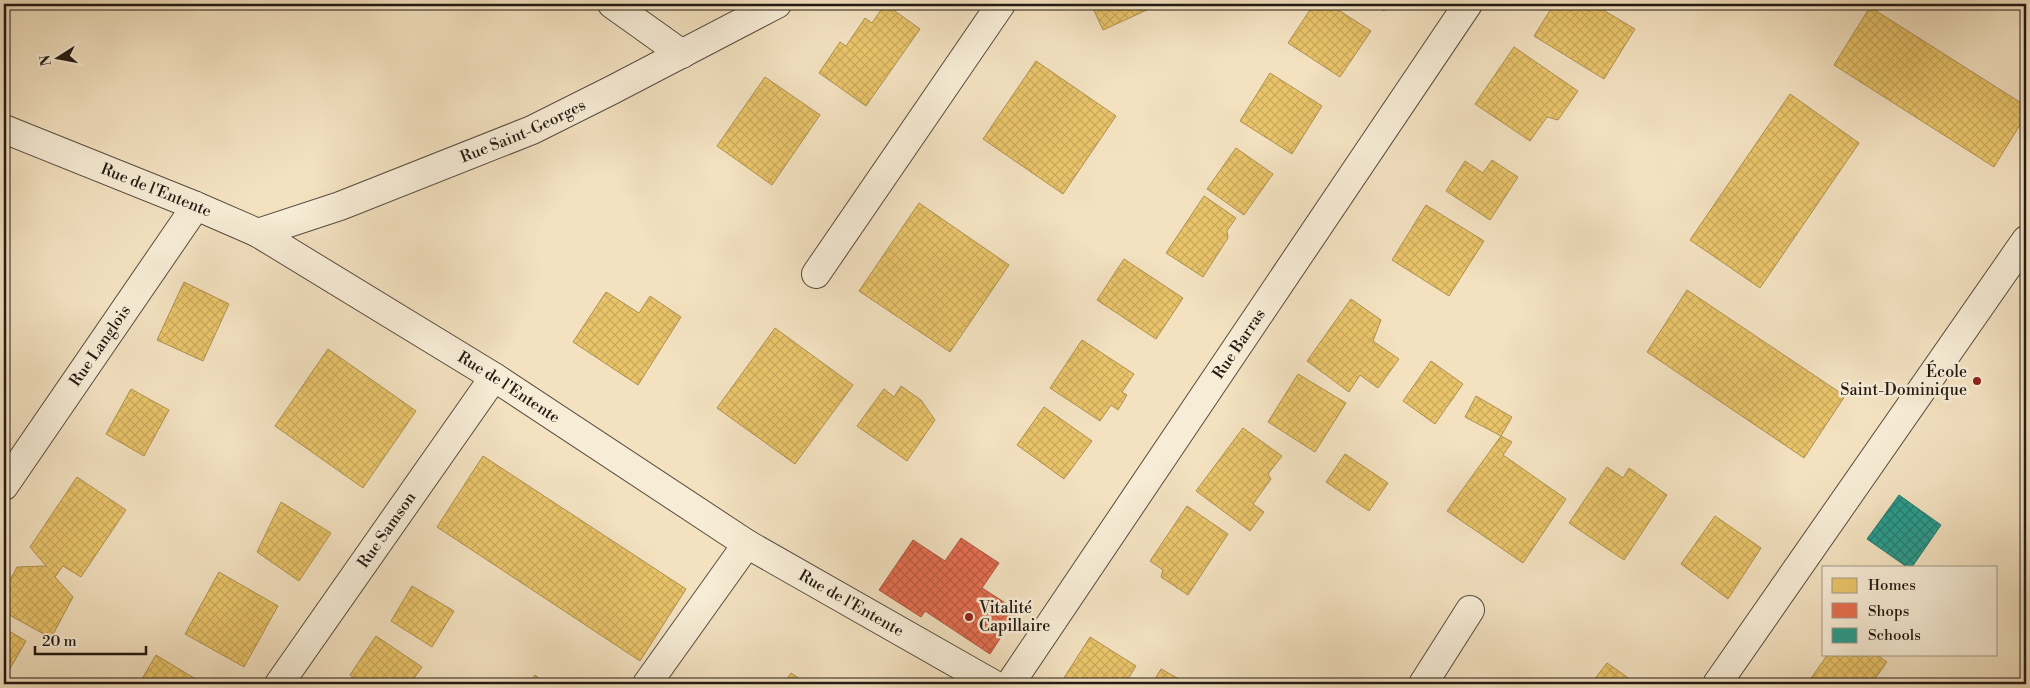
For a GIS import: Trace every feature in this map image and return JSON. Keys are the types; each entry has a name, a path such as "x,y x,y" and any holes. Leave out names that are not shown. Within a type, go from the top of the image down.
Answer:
{"street":[{"path":"612,4 682,54"},
{"name":"Rue Saint-Georges","path":"258,233 340,206 532,130 777,4"},
{"path":"816,274 1002,4"},
{"name":"Rue Barras","path":"1010,684 1468,4"},
{"name":"Rue de l'Entente","path":"4,128 258,233 494,377 747,544 993,684"},
{"name":"Rue Langlois","path":"4,486 196,206"},
{"path":"1717,684 2026,240"},
{"name":"Rue Samson","path":"279,684 494,377"},
{"path":"647,684 747,544"},
{"path":"1423,684 1470,610"}],"building: Homes":[{"path":"885,4 920,29 866,106 819,73 840,42 846,46 865,18 872,23"},
{"path":"1091,4 1160,4 1103,30"},
{"path":"1314,4 1329,4 1371,31 1340,77 1288,43"},
{"path":"1374,4 1390,4 1384,11"},
{"path":"1554,4 1593,4 1635,29 1604,79 1534,36"},
{"path":"1870,7 2026,106 2026,115 1994,167 1834,65"},
{"path":"1514,47 1578,91 1558,120 1547,117 1530,141 1475,104"},
{"path":"1036,61 1116,116 1063,194 983,139"},
{"path":"1270,73 1322,106 1292,154 1240,121"},
{"path":"765,77 820,115 772,185 717,146"},
{"path":"1790,94 1859,143 1760,288 1690,240"},
{"path":"1236,148 1273,174 1244,215 1207,189"},
{"path":"1492,160 1518,177 1490,220 1446,191 1465,161 1483,173"},
{"path":"1204,196 1236,218 1227,231 1228,238 1203,277 1166,253"},
{"path":"919,203 1009,265 950,352 859,291"},
{"path":"1426,205 1484,241 1449,296 1392,260"},
{"path":"1124,259 1183,298 1156,339 1097,300"},
{"path":"184,282 229,304 203,361 157,340"},
{"path":"1687,290 1845,396 1804,458 1647,352"},
{"path":"606,292 639,313 650,296 681,317 638,385 573,342"},
{"path":"1351,299 1381,320 1373,341 1399,359 1378,388 1360,375 1349,392 1307,361"},
{"path":"775,328 853,385 795,464 717,408"},
{"path":"1082,340 1134,374 1122,392 1127,395 1118,410 1111,405 1100,421 1050,388"},
{"path":"328,349 416,411 363,488 275,426"},
{"path":"1431,361 1463,384 1435,424 1403,401"},
{"path":"1298,374 1346,403 1315,452 1268,422"},
{"path":"901,386 921,400 935,420 907,461 857,426 884,389 894,397"},
{"path":"131,389 169,410 144,456 106,434"},
{"path":"1476,396 1512,417 1501,436 1465,417"},
{"path":"1044,407 1092,441 1064,479 1017,445"},
{"path":"1243,428 1282,456 1268,474 1271,479 1253,504 1264,512 1250,531 1196,491"},
{"path":"1501,436 1512,442 1503,455 1566,499 1523,563 1447,511"},
{"path":"1345,454 1388,483 1369,511 1326,482"},
{"path":"483,456 686,589 640,661 437,527"},
{"path":"1607,467 1623,478 1629,468 1667,495 1624,560 1569,523"},
{"path":"77,477 126,510 81,577 63,566 55,577 73,597 51,638 4,612 4,592 17,567 46,566 30,547"},
{"path":"281,502 331,533 299,581 257,552"},
{"path":"1187,506 1228,534 1188,595 1161,577 1163,570 1150,561"},
{"path":"1715,516 1761,548 1728,599 1681,564"},
{"path":"219,572 278,606 244,667 185,634"},
{"path":"412,586 454,611 432,647 391,621"},
{"path":"4,628 26,641 4,679"},
{"path":"376,636 422,667 410,684 363,684 350,675"},
{"path":"1090,637 1136,666 1125,684 1060,684"},
{"path":"156,655 204,684 139,684"},
{"path":"1827,656 1879,656 1887,662 1871,684 1807,684"},
{"path":"1607,663 1637,684 1591,684"},
{"path":"1161,669 1188,684 1152,684"},
{"path":"791,673 808,684 784,684"},
{"path":"535,675 547,684 529,684"}],"building: Shops":[{"path":"961,538 999,563 982,588 1018,611 990,654 925,611 921,617 879,590 913,540 945,561"}],"building: Schools":[{"path":"1899,495 1941,525 1913,566 1906,566 1867,539"}],"place":[{"name":"École Saint-Dominique","path":"1977,381"},
{"name":"Vitalité Capillaire","path":"969,617"}]}
